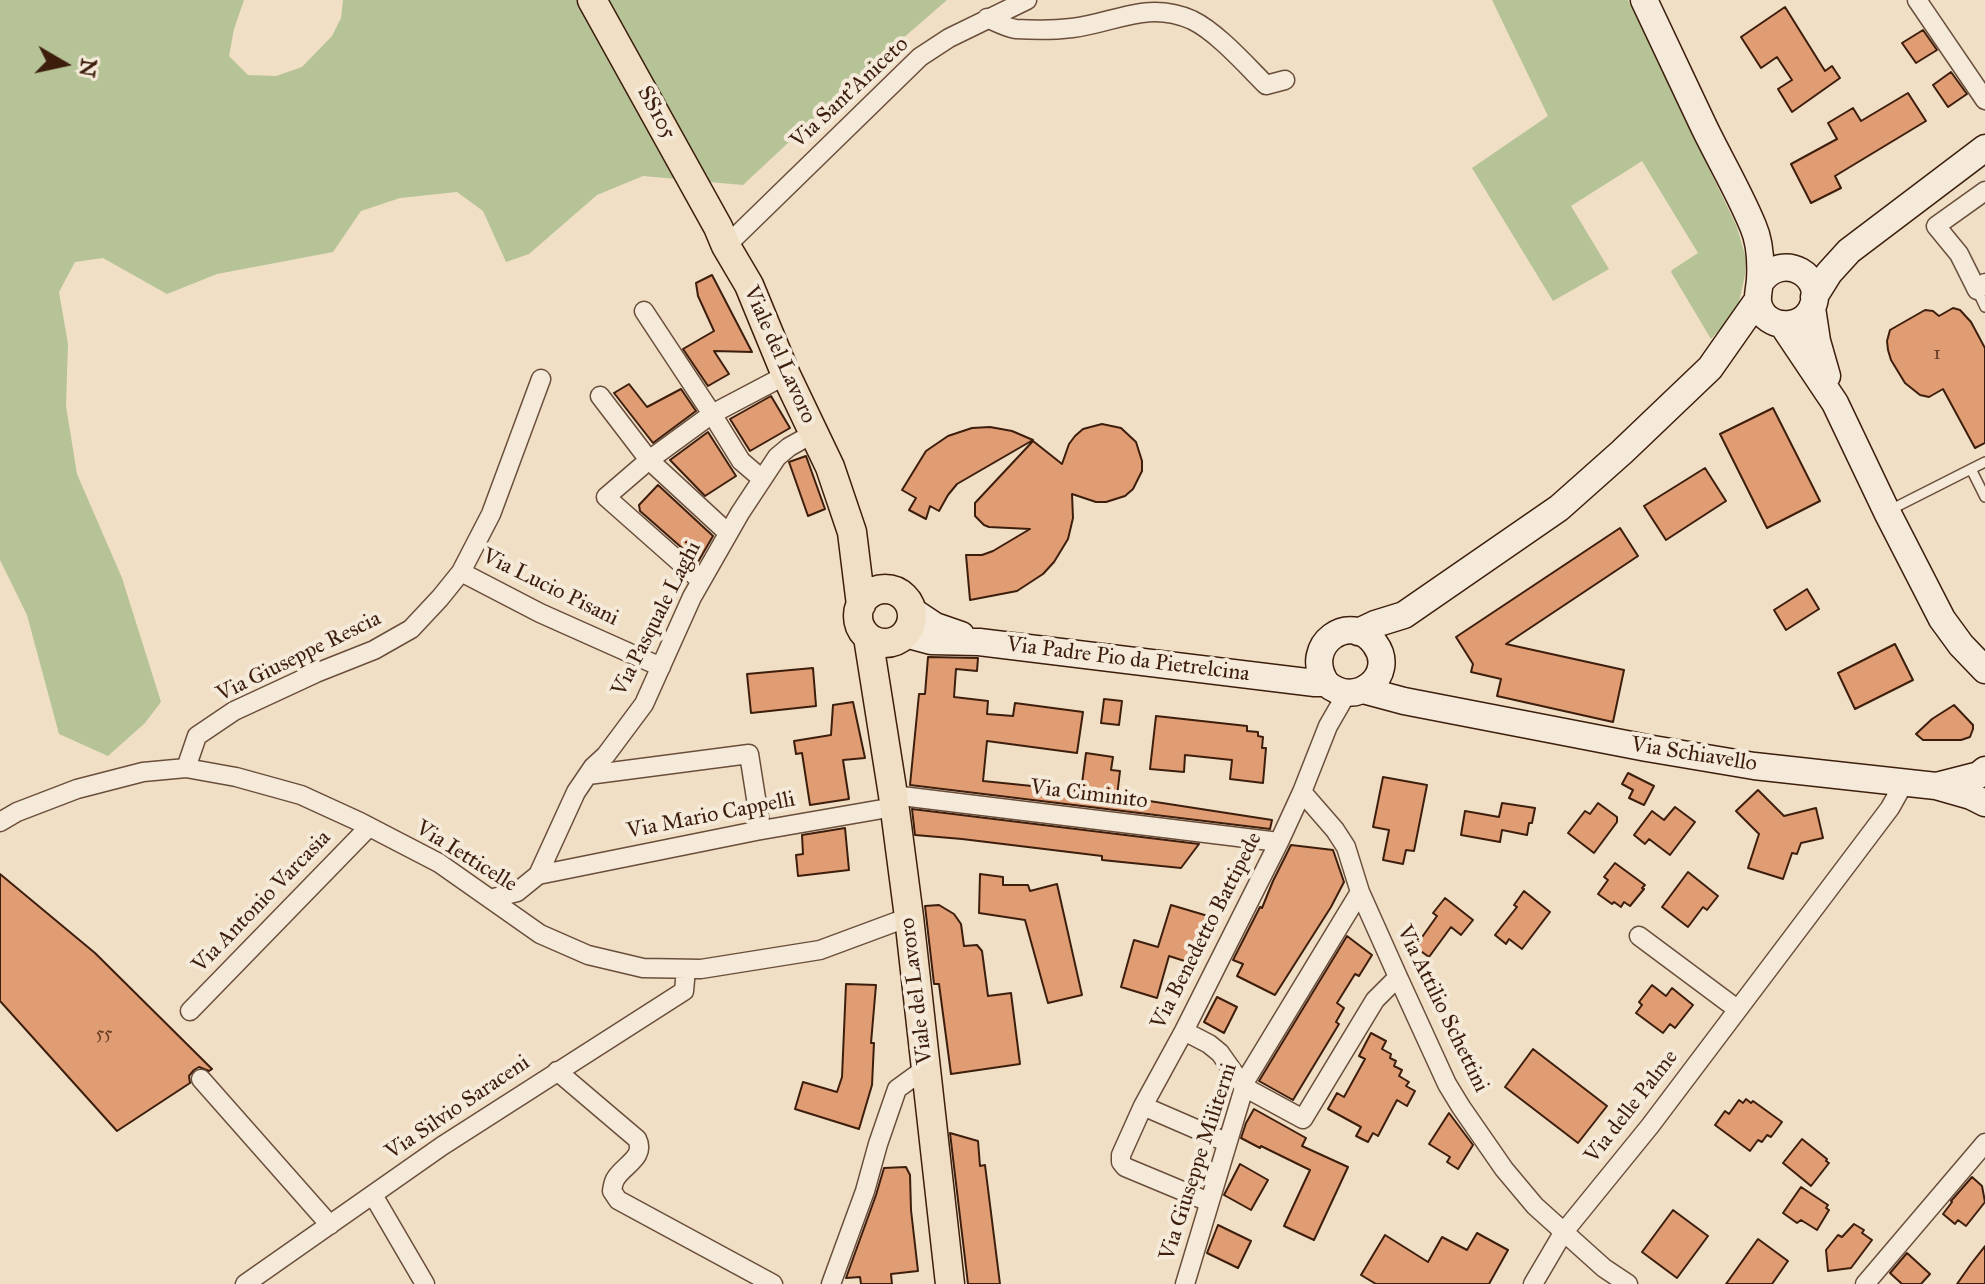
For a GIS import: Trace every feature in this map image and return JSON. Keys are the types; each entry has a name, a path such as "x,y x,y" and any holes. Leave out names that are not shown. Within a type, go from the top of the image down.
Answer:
{"main road":[{"name":"SS105","path":"592,0 722,237"},
{"name":"Viale del Lavoro","path":"722,237 749,285 786,375 830,467 852,532 861,605"},
{"name":"Viale del Lavoro","path":"852,532 888,589"},
{"path":"888,589 896,591 908,602 895,631 863,630 859,622 861,605 872,593 888,589"},
{"name":"Viale del Lavoro","path":"895,631 877,699 909,917 950,1284"}],"street":[{"name":"Via Sant'Aniceto","path":"722,237 920,57 949,38 1027,0"},
{"path":"1644,0 1755,229 1759,249 1758,292 1766,317 1779,324 1799,321 1829,273 1849,251 1985,148"},
{"path":"1917,0 1985,100"},
{"path":"987,18 1014,29 1073,28 1150,10 1176,14 1194,21 1227,47 1266,85 1285,80"},
{"path":"1964,164 1985,190 1936,226 1959,254 1982,293"},
{"path":"1755,229 1792,268 1809,280 1817,341 1835,403 1942,619 1985,670"},
{"path":"1710,368 1772,270 1820,264 1849,251"},
{"path":"644,311 741,461 762,479"},
{"path":"1354,679 1319,669 1319,654 1330,637 1339,632 1358,632 1404,615 1559,508 1710,368 1779,324"},
{"path":"1779,324 1835,403"},
{"path":"701,581 606,497 649,460 712,414 786,375"},
{"name":"Via Giuseppe Rescia","path":"186,768 197,736 234,711 374,650 411,629 461,572 491,514 541,379"},
{"path":"600,396 649,460 728,533"},
{"name":"Via Pasquale Laghi","path":"538,875 576,792 644,704 692,597 728,533 777,457 814,433"},
{"name":"Via Lucio Pisani","path":"461,572 540,613 661,667"},
{"path":"1354,679 1404,615"},
{"name":"Via Padre Pio da Pietrelcina","path":"895,631 931,641 979,642 1315,683 1354,679"},
{"path":"1354,679 1374,642 1358,632"},
{"path":"1278,678 1319,654"},
{"name":"Via Schiavello","path":"1354,679 1404,701 1647,748 1739,763 1981,791"},
{"name":"Via Benedetto Battipede","path":"1209,1202 1125,1167 1121,1155 1143,1106 1279,842 1328,726 1354,679"},
{"path":"588,775 749,754 761,830"},
{"name":"Via Ietticelle","path":"0,822 17,812 77,789 143,772 186,768 236,777 301,795 439,863 540,934 588,955 643,968 701,969 820,950 909,917"},
{"name":"Via delle Palme","path":"1533,1284 1563,1233 1650,1126 1890,808 1904,783"},
{"name":"Via Attilio Schettini","path":"1302,792 1346,847 1360,892 1447,1084 1461,1107 1504,1169 1535,1206 1604,1268 1628,1284"},
{"name":"Via Mario Cappelli","path":"538,875 894,801"},
{"name":"Via Ciminito","path":"894,801 1279,842"},
{"name":"Via Antonio Varcasia","path":"190,1011 369,827"},
{"path":"490,899 517,892 538,875"},
{"name":"Via Giuseppe Militerni","path":"1185,1284 1247,1078 1360,892"},
{"path":"1639,936 1737,1009"},
{"name":"Via Silvio Saraceni","path":"245,1284 442,1146 684,991 686,969"},
{"path":"1184,1031 1220,1053 1244,1087 1303,1119 1375,1000 1398,977"},
{"path":"831,1284 897,1089 926,1068"},
{"path":"557,1071 637,1139 640,1145 638,1154 614,1180 612,1191 618,1200 773,1284"},
{"path":"201,1079 330,1225"},
{"path":"1143,1106 1226,1142"},
{"path":"1865,1284 1985,1143"},
{"path":"373,1195 425,1284"}],"lane":[{"path":"1887,512 1985,462"},
{"path":"1971,469 1985,497"}],"green space":[{"path":"0,0 244,0 229,56 248,75 276,76 302,67 332,36 341,18 343,0 947,0 865,71 743,185 643,176 597,195 529,254 506,262 483,211 457,192 400,198 361,211 333,252 217,274 167,294 103,258 75,262 59,292 68,344 66,406 77,474 122,578 161,702 145,723 108,756 59,734 27,615 0,560"},
{"path":"1492,0 1628,0 1737,227 1746,259 1745,275 1734,314 1711,339 1671,272 1698,253 1642,161 1571,206 1609,269 1553,301 1472,168 1548,116"}],"building":[{"path":"1785,7 1825,71 1832,66 1840,78 1792,112 1778,89 1792,80 1777,57 1761,68 1741,37"},
{"path":"1923,30 1937,50 1916,63 1902,43"},
{"path":"1951,72 1967,94 1948,107 1933,85"},
{"path":"1908,93 1926,121 1835,176 1841,188 1811,203 1791,164 1837,139 1828,123 1853,108 1861,121"},
{"path":"712,275 752,352 714,351 729,374 708,386 683,349 714,331 698,296 696,283"},
{"path":"1953,308 1960,310 1971,322 1985,348 1985,443 1975,448 1943,389 1929,397 1920,395 1905,383 1888,350 1890,330 1925,310 1939,316"},
{"path":"629,384 647,407 681,389 696,411 653,443 614,393"},
{"path":"771,396 790,428 750,451 730,419"},
{"path":"1773,408 1820,501 1767,528 1720,434"},
{"path":"1102,424 1121,428 1136,442 1142,471 1133,489 1125,496 1106,502 1072,494 1073,518 1068,539 1043,574 1017,591 970,600 966,555 993,551 1030,529 984,525 975,516 975,503 1033,441 1062,464 1075,436 1083,429"},
{"path":"972,428 1012,431 1033,440 957,484 939,511 930,506 926,519 909,510 916,498 902,490 926,451 948,436"},
{"path":"708,432 736,476 705,496 670,460"},
{"path":"806,456 825,509 808,516 789,462"},
{"path":"1705,468 1726,501 1666,540 1644,506"},
{"path":"658,485 713,536 698,562 640,511 639,505"},
{"path":"1620,528 1638,556 1506,644 1624,670 1613,722 1497,696 1501,679 1471,672 1473,664 1456,637"},
{"path":"1807,589 1819,609 1786,630 1774,610"},
{"path":"1895,644 1913,680 1855,709 1838,673"},
{"path":"928,657 978,658 977,671 956,669 954,697 988,701 987,714 1013,716 1015,703 1083,712 1077,753 987,741 983,781 1081,791 1086,753 1113,757 1111,770 1120,771 1117,796 1272,820 1270,829 910,785 919,694 925,694"},
{"path":"813,668 816,706 751,713 747,674"},
{"path":"1104,699 1122,701 1119,725 1101,723"},
{"path":"853,702 865,758 843,760 849,799 810,805 802,753 796,754 794,741 831,735 833,705"},
{"path":"1954,705 1973,725 1970,737 1961,740 1923,740 1916,734 1932,719"},
{"path":"1156,716 1247,726 1247,731 1258,732 1258,736 1263,737 1262,748 1266,748 1263,783 1230,779 1232,760 1185,755 1184,772 1150,769"},
{"path":"1628,773 1654,786 1644,805 1629,798 1633,790 1622,784"},
{"path":"1383,777 1427,785 1414,851 1406,850 1403,864 1383,860 1389,830 1373,827"},
{"path":"1758,790 1784,816 1816,808 1823,838 1801,843 1797,854 1792,853 1783,879 1748,868 1759,834 1736,811"},
{"path":"1502,803 1535,808 1527,835 1502,830 1500,842 1461,835 1465,811 1499,817"},
{"path":"1598,803 1617,817 1617,822 1594,853 1568,833 1585,811 1590,814"},
{"path":"1675,807 1695,822 1670,855 1649,839 1645,844 1634,835 1652,811 1664,820"},
{"path":"912,809 1199,844 1181,868 1102,860 1102,856 915,835"},
{"path":"845,828 849,870 798,876 796,855 803,854 802,835"},
{"path":"1291,845 1333,850 1344,882 1275,995 1237,976 1243,964 1233,960 1262,908"},
{"path":"1615,863 1645,885 1630,906 1624,902 1621,907 1614,902 1612,904 1598,894 1608,880 1604,877"},
{"path":"1688,872 1718,896 1707,910 1703,907 1688,927 1662,907"},
{"path":"0,874 95,953 212,1069 209,1071 199,1067 194,1070 189,1076 190,1083 117,1131 0,1001"},
{"path":"980,874 1003,877 1003,885 1028,885 1030,891 1057,884 1082,995 1048,1003 1025,920 979,913"},
{"path":"1524,891 1550,912 1522,949 1509,939 1506,944 1495,935 1517,907 1514,905"},
{"path":"1445,898 1473,920 1461,935 1451,927 1429,957 1415,947 1437,916 1433,913"},
{"path":"939,905 954,914 961,924 964,946 977,945 982,951 988,996 1011,993 1020,1064 951,1074 939,984 934,984 925,906"},
{"path":"1171,905 1208,916 1194,964 1169,956 1157,998 1121,987 1134,940 1158,947"},
{"path":"1347,936 1372,955 1359,976 1355,974 1337,1003 1344,1008 1336,1022 1339,1024 1293,1100 1259,1081"},
{"path":"846,984 876,985 871,1043 874,1043 872,1085 859,1129 795,1109 803,1082 837,1092 842,1077"},
{"path":"1652,985 1666,996 1672,988 1693,1005 1675,1028 1670,1024 1663,1033 1636,1013 1642,1005 1639,1002"},
{"path":"1217,997 1237,1007 1224,1033 1204,1022"},
{"path":"1371,1033 1386,1041 1382,1049 1391,1054 1390,1058 1396,1061 1394,1066 1402,1070 1399,1076 1409,1082 1406,1086 1415,1091 1407,1106 1397,1100 1378,1136 1373,1133 1368,1142 1356,1136 1361,1127 1328,1109 1337,1093 1344,1097 1365,1059 1359,1056"},
{"path":"1533,1049 1607,1106 1578,1143 1505,1087"},
{"path":"1746,1099 1782,1122 1771,1137 1767,1135 1762,1142 1758,1140 1750,1151 1715,1125 1725,1111 1729,1114 1739,1100 1743,1103"},
{"path":"1254,1109 1306,1138 1302,1146 1348,1167 1314,1240 1284,1226 1310,1170 1241,1138"},
{"path":"1449,1113 1473,1145 1458,1169 1447,1162 1450,1157 1429,1144"},
{"path":"950,1133 978,1141 980,1166 985,1165 1000,1284 968,1284"},
{"path":"1802,1139 1829,1163 1811,1186 1783,1163"},
{"path":"1240,1164 1268,1180 1251,1210 1224,1195"},
{"path":"906,1167 910,1175 918,1271 891,1274 892,1284 861,1284 860,1277 846,1278 884,1168"},
{"path":"1972,1177 1982,1186 1985,1202 1966,1226 1958,1220 1955,1224 1943,1214"},
{"path":"1801,1187 1828,1205 1826,1208 1829,1210 1817,1230 1801,1220 1797,1223 1783,1213"},
{"path":"1673,1210 1708,1236 1677,1278 1642,1252"},
{"path":"1854,1224 1872,1240 1851,1268 1828,1271 1826,1250 1838,1235 1842,1237"},
{"path":"1218,1225 1251,1241 1238,1268 1207,1253"},
{"path":"1477,1233 1508,1250 1489,1284 1376,1284 1361,1275 1385,1235 1428,1262 1442,1237 1467,1250"},
{"path":"1758,1239 1788,1261 1772,1284 1726,1284"},
{"path":"1985,1246 1985,1284 1957,1284 1971,1264"},
{"path":"1907,1253 1930,1274 1921,1284 1902,1284 1890,1273"}]}
